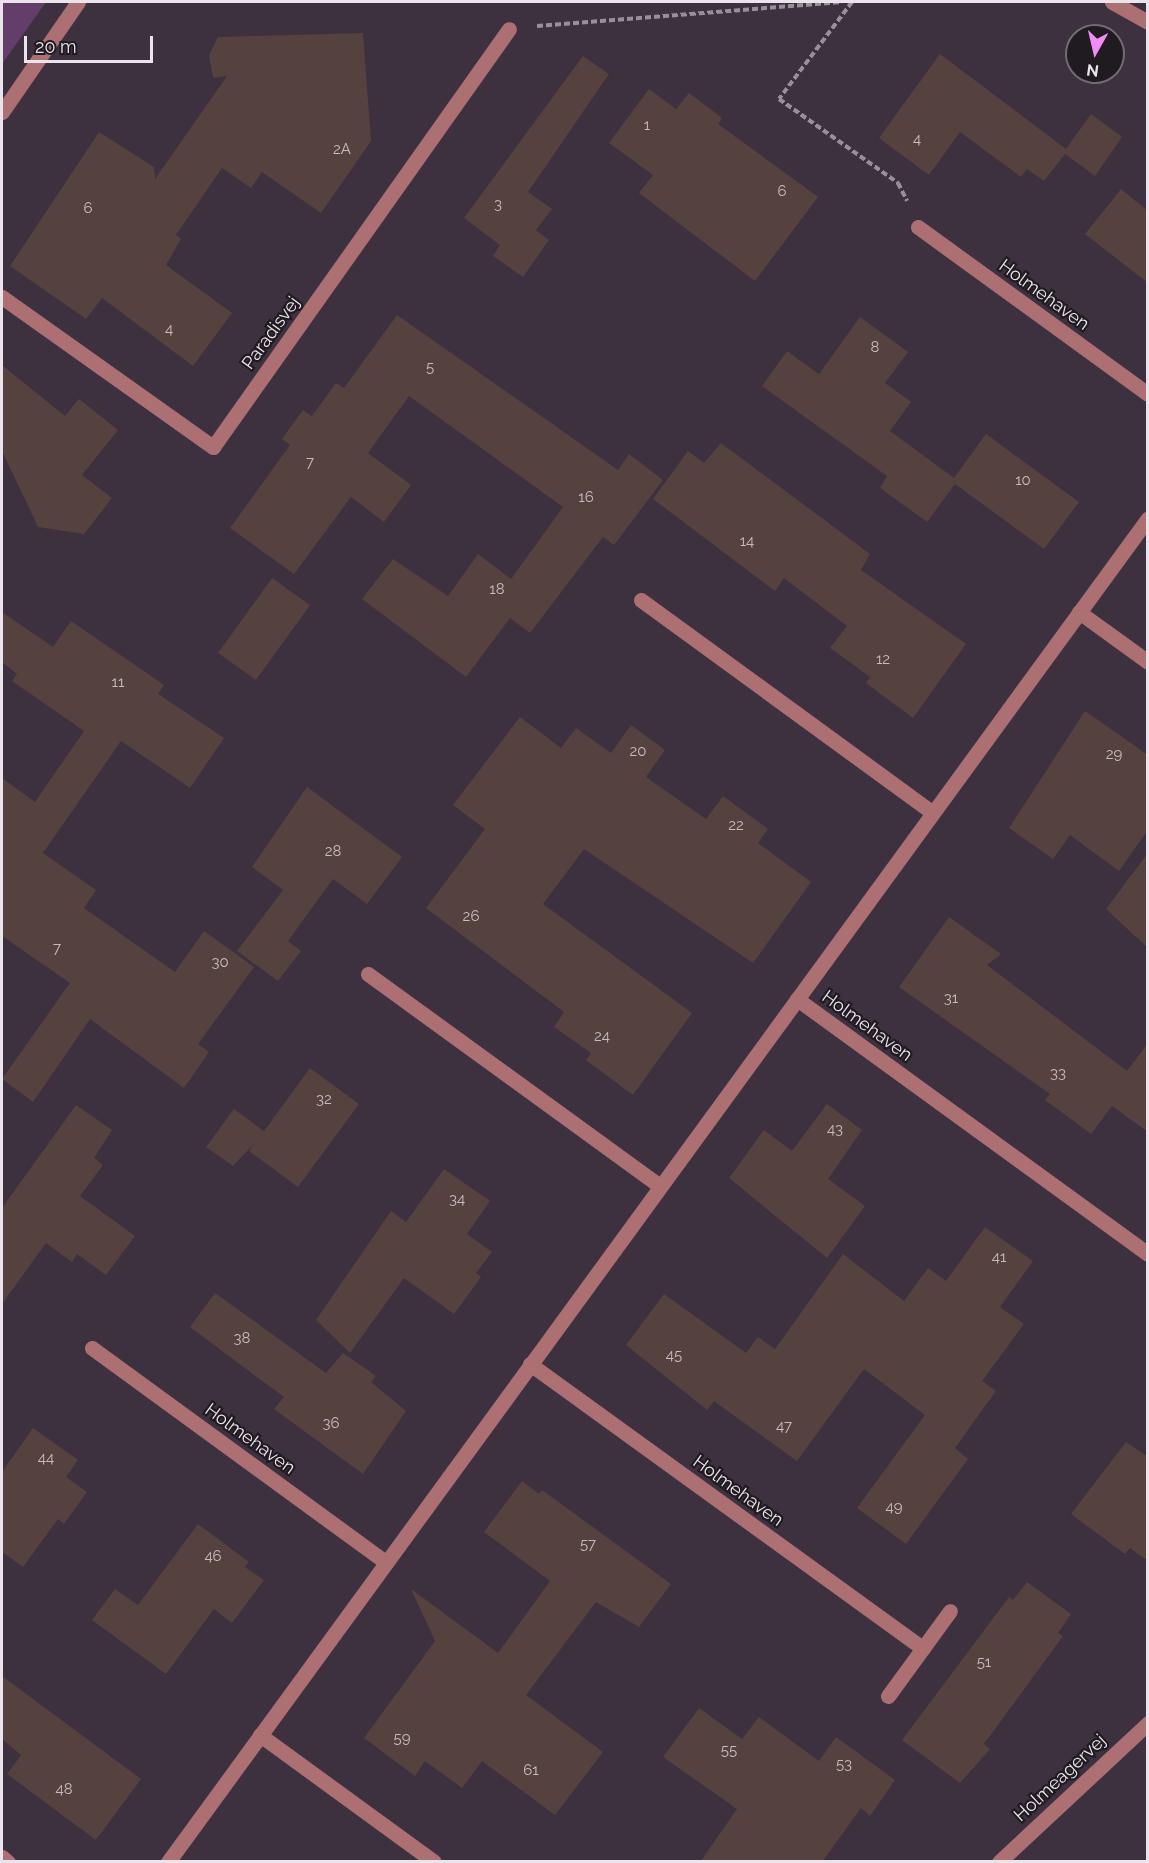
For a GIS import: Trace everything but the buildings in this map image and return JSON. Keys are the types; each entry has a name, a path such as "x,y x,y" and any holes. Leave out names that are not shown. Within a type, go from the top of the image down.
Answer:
{"street":[{"path":"2,112 78,2"},
{"path":"1112,2 1148,22"},
{"name":"Paradisvej","path":"2,297 213,447 510,29"},
{"name":"Holmehaven","path":"918,227 1148,394"},
{"name":"Holmehaven","path":"168,1862 1148,518"},
{"path":"641,600 933,813"},
{"path":"1079,612 1148,662"},
{"path":"368,974 660,1186"},
{"name":"Holmehaven","path":"797,999 1148,1254"},
{"name":"Holmehaven","path":"92,1348 386,1562"},
{"name":"Holmehaven","path":"530,1364 922,1649"},
{"path":"888,1696 950,1611"},
{"name":"Holmeagervej","path":"999,1862 1148,1723"},
{"path":"260,1735 434,1862"},
{"path":"2,1857 8,1862"}],"path":[{"path":"510,29 842,2"},
{"path":"852,2 778,99 898,183 918,227"}],"shaded area":[{"path":"2,2 46,2 2,64"}]}
